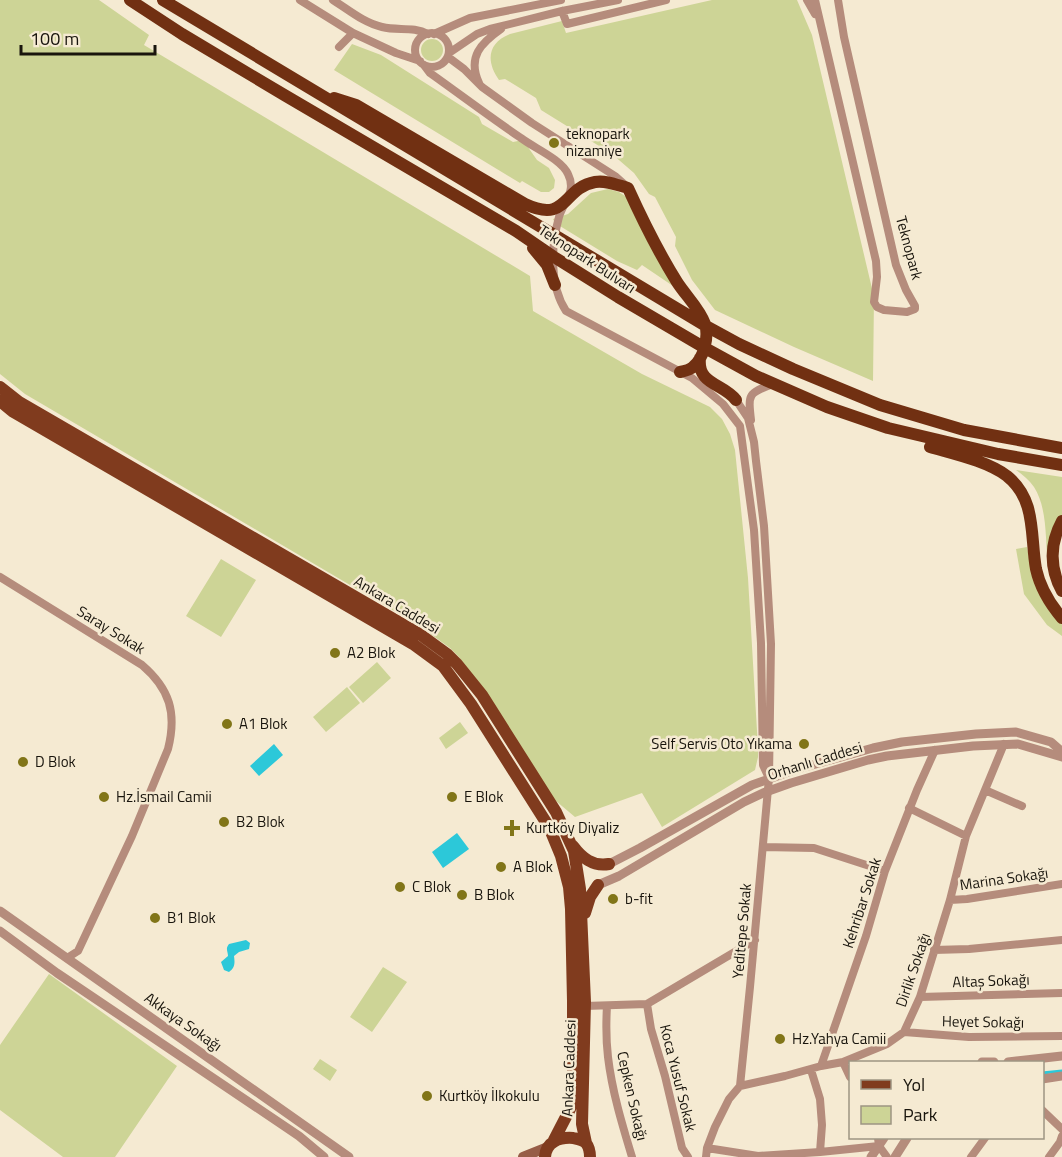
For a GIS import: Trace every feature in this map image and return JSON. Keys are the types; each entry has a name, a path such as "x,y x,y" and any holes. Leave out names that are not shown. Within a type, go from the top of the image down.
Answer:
{"highway":[{"name":"Teknopark Bulvarı","path":"130,0 182,34 516,231 702,353 827,407 888,428 998,454 1062,465"},
{"name":"Teknopark Bulvarı","path":"163,0 705,326 739,344 880,405 964,430 1062,447"},
{"path":"321,95 356,105 536,209 553,210 579,189 594,182 628,188 666,262 705,326 699,370 710,382 726,390 736,400"},
{"path":"516,231 543,260 555,285"},
{"path":"680,372 695,366 702,353"},
{"path":"888,428 914,441 999,471 1014,482 1026,499 1029,508 1037,571 1041,583 1062,618"},
{"path":"1062,521 1054,540 1052,561 1062,591"}],"main road":[{"name":"Ankara Caddesi","path":"0,387 20,402 422,635 447,654 482,695 556,812 574,851 572,875 568,887 571,909 573,1100 549,1148"},
{"name":"Ankara Caddesi","path":"0,401 12,411 413,644 443,666 471,704 549,827 561,856 580,889 585,1006 582,1124 589,1153"},
{"path":"569,842 578,853 592,863 601,866 609,864"},
{"path":"572,875 609,864"},
{"path":"580,889 598,885"},
{"path":"582,922 590,897 598,885"},
{"path":"523,1157 549,1148 562,1138 580,1139 589,1153"}],"street":[{"path":"300,0 353,33 429,67 440,66 448,55 477,34 490,29 618,0"},
{"path":"333,0 376,26 420,30 444,38 447,42 448,55 482,87 532,123 615,176 628,188"},
{"path":"561,0 470,18 419,40 416,45 417,57 430,74 564,167 570,179 569,198 559,214 554,257 555,285 561,304 566,311 692,378 723,404 740,426 754,530 761,643 763,765 770,778"},
{"path":"562,11 567,24 666,0"},
{"name":"Teknopark","path":"807,0 820,24"},
{"name":"Teknopark","path":"815,0 876,261 878,277 874,302 877,307 884,310 912,311 915,306 896,265 847,48 839,0"},
{"path":"482,87 477,81 475,69 478,50 488,37 506,25"},
{"path":"339,47 353,33"},
{"path":"770,778 771,644 764,526 749,399 755,391 774,384"},
{"path":"736,400 748,418 752,431"},
{"path":"754,530 764,526"},
{"name":"Saray Sokak","path":"0,577 142,664 165,691 171,711 171,735 168,749 132,836 78,951 67,958"},
{"path":"761,643 771,644"},
{"name":"Orhanlı Caddesi","path":"609,864 740,791 770,778 873,748 912,741 1004,731 1028,734 1051,742 1061,751 1062,756"},
{"name":"Orhanlı Caddesi","path":"598,885 619,876 744,802 768,791 868,760 935,750 1004,744 1018,744 1062,756"},
{"name":"Dirlik Sokağı","path":"904,1032 920,997 950,900 966,836 1004,744"},
{"name":"Kehribar Sokak","path":"821,1066 866,936 885,871 909,808 935,750"},
{"name":"Yeditepe Sokak","path":"740,1086 770,778"},
{"path":"985,790 1022,806"},
{"path":"909,808 966,836"},
{"path":"763,847 814,848 885,871"},
{"name":"Marina Sokağı","path":"950,900 1062,884"},
{"name":"Akkaya Sokağı","path":"0,911 349,1157"},
{"name":"Akkaya Sokağı","path":"0,931 57,973 299,1136 324,1157"},
{"path":"585,1006 647,1004 755,940"},
{"path":"934,950 1062,940"},
{"path":"57,973 67,958"},
{"name":"Altaş Sokağı","path":"920,997 1062,993"},
{"name":"Koca Yusuf Sokak","path":"647,1004 651,1029 682,1148 688,1157"},
{"name":"Cepken Sokağı","path":"606,1006 608,1056 613,1087 632,1157"},
{"path":"880,1140 820,1152 758,1156 706,1153 726,1105 740,1086 843,1062 887,1044 904,1032"},
{"name":"Heyet Sokağı","path":"904,1032 969,1037 1062,1036"},
{"path":"1017,1061 1062,1056"},
{"path":"843,1062 849,1075"},
{"path":"811,1070 820,1099 822,1125 820,1152"},
{"path":"1044,1079 1062,1076"},
{"path":"1044,1112 1062,1129"},
{"path":"1048,1157 1062,1136"},
{"path":"895,1157 906,1139"},
{"path":"971,1157 984,1139"},
{"path":"871,1157 880,1140"},
{"path":"880,1140 887,1157"}],"green space":[{"path":"0,0 99,0 149,35 144,45 530,276 533,311 642,374 710,407 722,419 735,450 748,578 758,748 755,770 662,827 642,793 575,817 550,796 513,736 459,657 450,648 418,625 25,394 0,374"},
{"path":"712,0 797,0 812,35 874,297 873,381 715,310 692,280 675,246 676,237 655,197 649,194 634,173 612,154 541,110 536,98 505,79 499,80 492,66 493,48 497,42 510,34 562,21 566,33"},
{"path":"432,39 440,42 443,50 440,58 432,61 424,58 421,50 424,42"},
{"path":"352,44 381,55 479,117 482,124 513,142 523,140 537,160 549,168 555,180 554,188 549,192 541,192 522,181 520,183 334,70"},
{"path":"608,189 628,198 673,286 642,265 637,270 617,261 555,223 553,219 568,214 591,193"},
{"path":"1016,470 1062,477 1062,516 1048,566 1042,505 1034,487"},
{"path":"1027,547 1037,589 1047,607 1062,624 1062,636 1047,625 1024,594 1016,549"},
{"path":"221,559 256,580 221,637 186,616"},
{"path":"377,662 391,678 363,703 349,687"},
{"path":"347,687 360,703 326,732 313,717"},
{"path":"460,722 468,733 446,749 439,738"},
{"path":"383,967 407,982 372,1032 350,1017"},
{"path":"49,974 177,1066 115,1157 63,1157 0,1110 0,1045"},
{"path":"320,1059 337,1070 330,1081 313,1069"}],"water":[{"path":"274,744 283,755 259,776 250,766"},
{"path":"457,833 469,849 443,868 432,852"},
{"path":"246,940 250,943 249,949 234,956 234,965 229,972 224,970 221,962 228,956 229,944"}],"waterway":[{"path":"1044,1073 1062,1071"}],"place":[{"name":"teknopark nizamiye","path":"554,143"},
{"name":"A2 Blok","path":"335,653"},
{"name":"A1 Blok","path":"227,724"},
{"name":"Self Servis Oto Yıkama","path":"804,744"},
{"name":"D Blok","path":"23,762"},
{"name":"Hz.İsmail Camii","path":"104,797"},
{"name":"E Blok","path":"452,797"},
{"name":"B2 Blok","path":"224,822"},
{"name":"Kurtköy Diyaliz","path":"512,828"},
{"name":"A Blok","path":"501,867"},
{"name":"C Blok","path":"400,887"},
{"name":"B Blok","path":"462,895"},
{"name":"b-fit","path":"613,899"},
{"name":"B1 Blok","path":"155,918"},
{"name":"Hz.Yahya Camii","path":"780,1039"},
{"name":"Kurtköy İlkokulu","path":"427,1096"}]}
